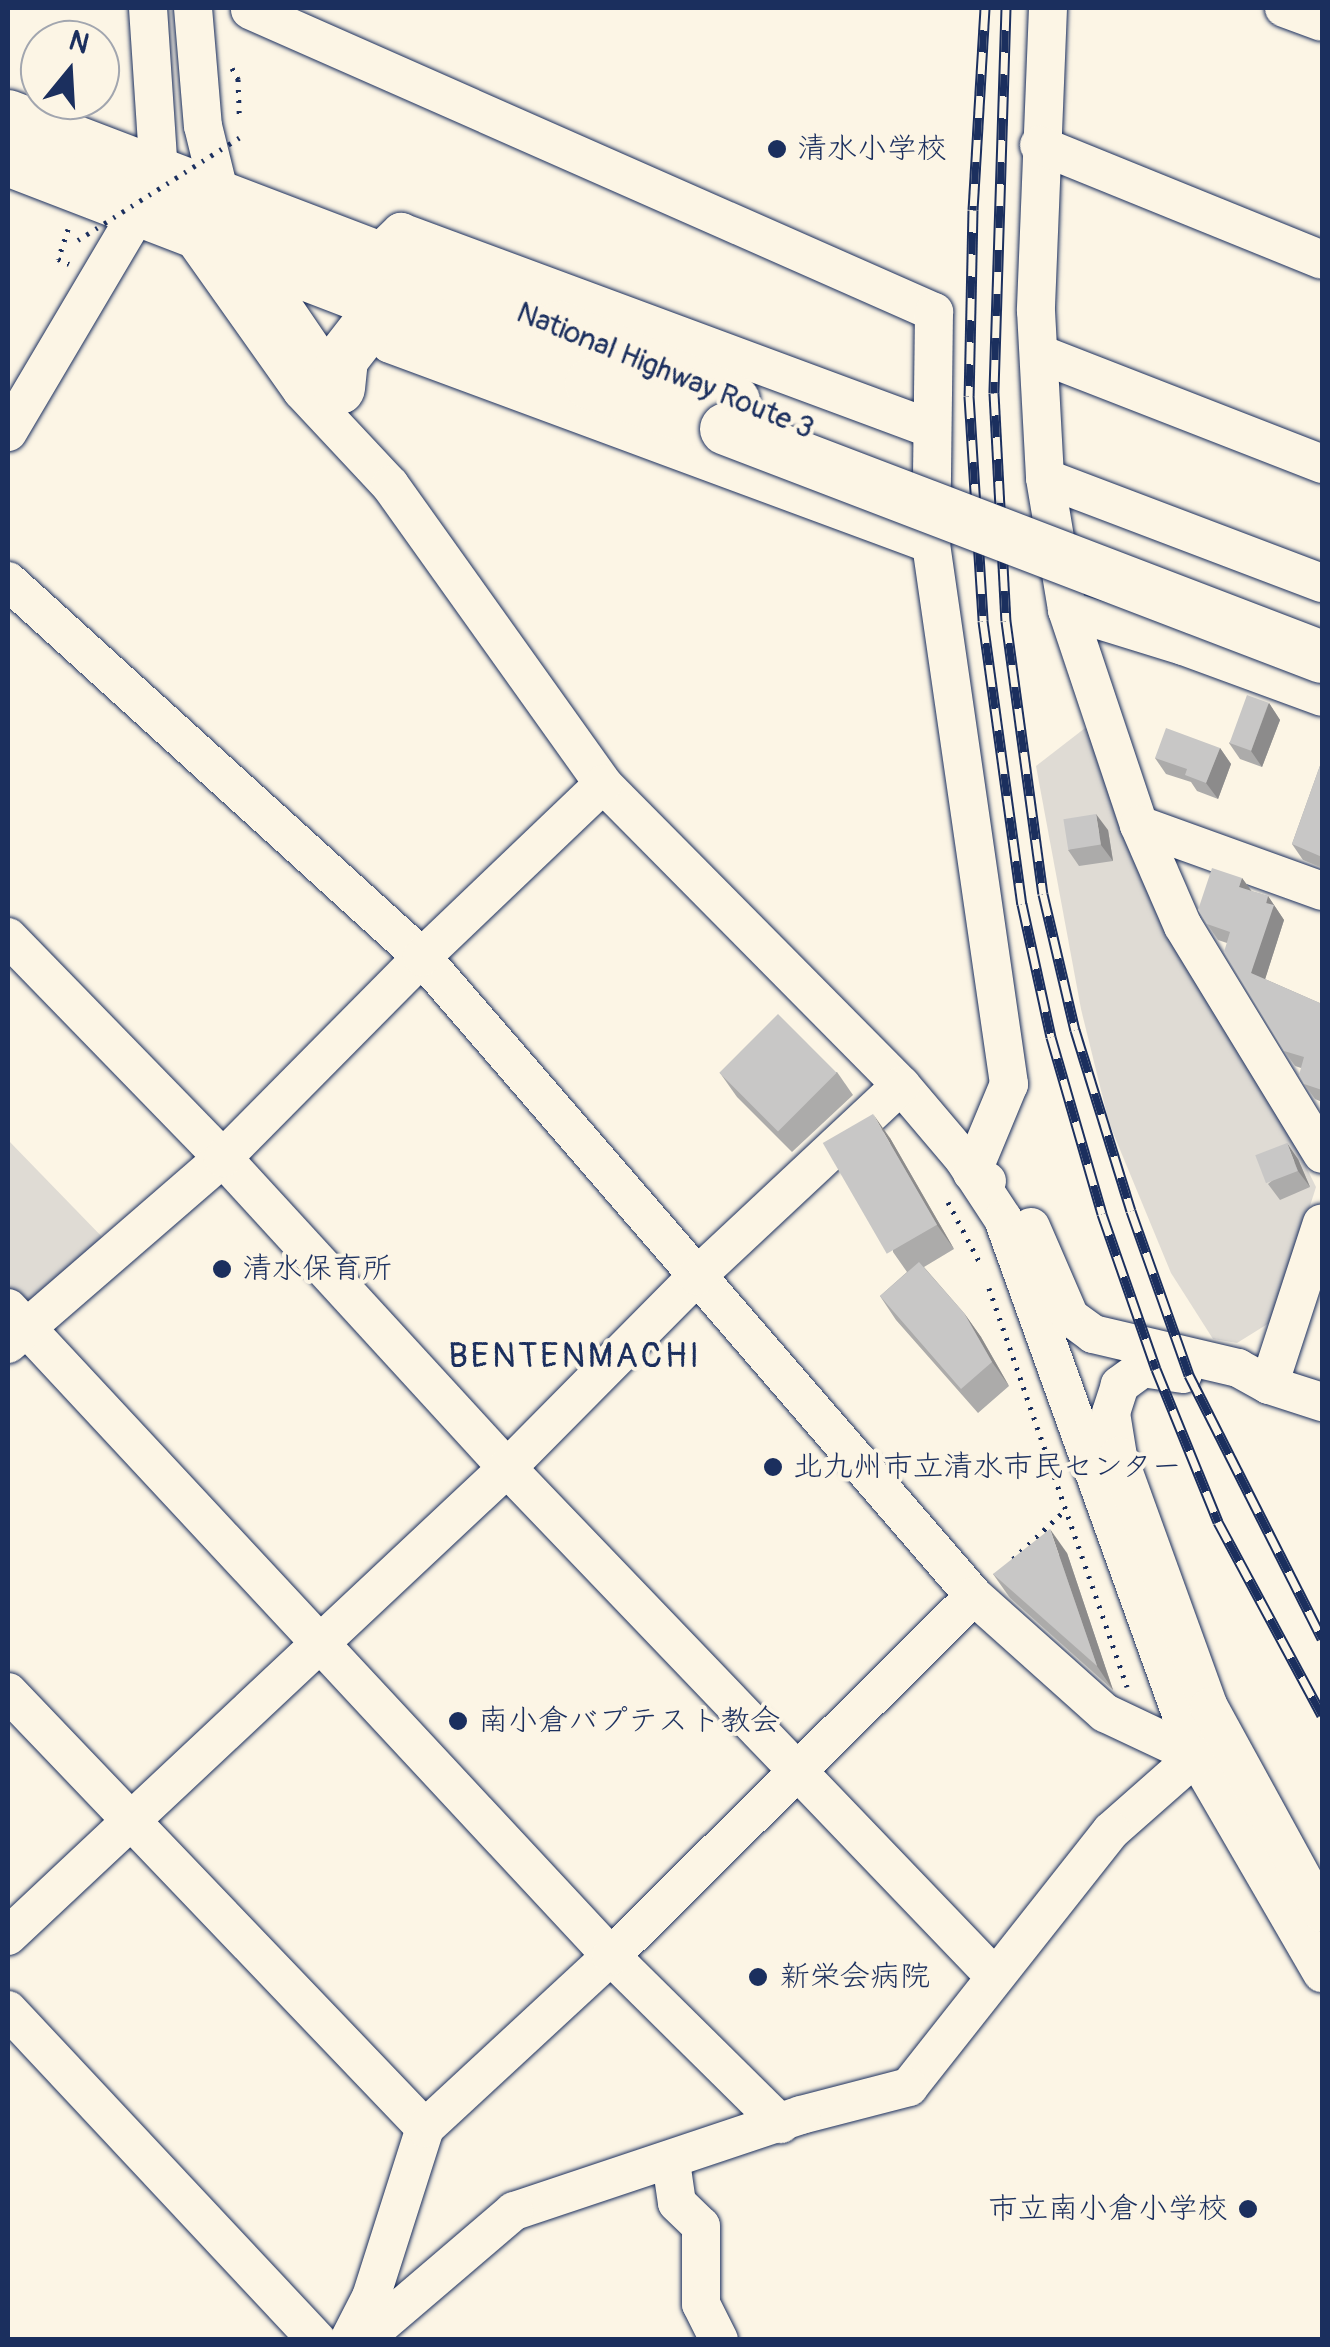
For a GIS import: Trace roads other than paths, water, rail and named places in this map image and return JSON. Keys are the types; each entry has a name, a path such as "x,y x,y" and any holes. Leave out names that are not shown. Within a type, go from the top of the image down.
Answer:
{"highway":[{"name":"National Highway Route 3","path":"8,116 104,199"},
{"name":"National Highway Route 3","path":"8,160 104,199 203,214 380,280 591,384 730,415 1322,624"},
{"name":"National Highway Route 3","path":"203,214 244,253 380,280"},
{"path":"339,388 342,359 380,280"},
{"name":"National Highway Route 3","path":"730,415 1322,657"}],"street":[{"path":"104,199 103,148 132,140 142,130 152,106 148,8"},
{"path":"104,199 175,144 170,8"},
{"path":"193,8 203,126 203,214 302,391 390,485 603,784 900,1085 958,1184 1003,1220 1196,1756 1322,1973"},
{"path":"249,8 934,312 930,544 1009,1084 958,1184"},
{"path":"1048,8 1039,145 1036,311 1045,478 1066,610 1140,825 1183,926 1322,1154"},
{"path":"1284,8 1322,22"},
{"path":"8,432 21,376 152,106"},
{"path":"1039,145 1322,260"},
{"path":"930,544 390,344 380,280 401,232 932,430"},
{"path":"244,253 339,388 390,485"},
{"path":"1040,354 1322,464"},
{"path":"1045,478 1322,583"},
{"path":"8,582 422,957 974,1596 1104,1713 1196,1756"},
{"path":"1066,610 1183,646 1322,698"},
{"path":"603,784 422,957 223,1158 14,1327 611,1956 780,2124"},
{"path":"1140,825 1322,891"},
{"path":"8,937 223,1158 507,1468 995,1977"},
{"path":"8,1936 507,1468 697,1276 900,1085"},
{"path":"1289,1104 1322,1124"},
{"path":"958,1184 1002,1190 1029,1222 1070,1317 1080,1326 1106,1340 1238,1368 1269,1385 1322,1402"},
{"path":"1269,1385 1322,1223"},
{"path":"1269,1385 1238,1385 1143,1368 1126,1378 1115,1394 1113,1432 1118,1456 1209,1707 1322,1913"},
{"path":"349,2340 371,2297 425,2128 611,1956 974,1596"},
{"path":"8,1692 425,2128"},
{"path":"363,2340 514,2211 780,2124 909,2087 1111,1831 1196,1756"},
{"path":"8,2010 317,2340"},
{"path":"671,2162 677,2203 701,2226 701,2304 719,2340"}],"railway":[{"path":"985,8 973,210 969,396 983,621 1022,904 1051,1037 1102,1214 1156,1369 1218,1522 1322,1715"},
{"path":"1006,8 994,393 1006,621 1043,894 1075,1030 1131,1211 1189,1375 1322,1638"}],"place":[{"name":"清水小学校","path":"777,149"},
{"name":"清水保育所","path":"222,1269"},
{"name":"北九州市立清水市民センター","path":"773,1467"},
{"name":"南小倉バプテスト教会","path":"458,1721"},
{"name":"新栄会病院","path":"758,1977"},
{"name":"市立南小倉小学校","path":"1248,2209"}],"district":[{"name":"BENTENMACHI","path":"575,1356"}]}
